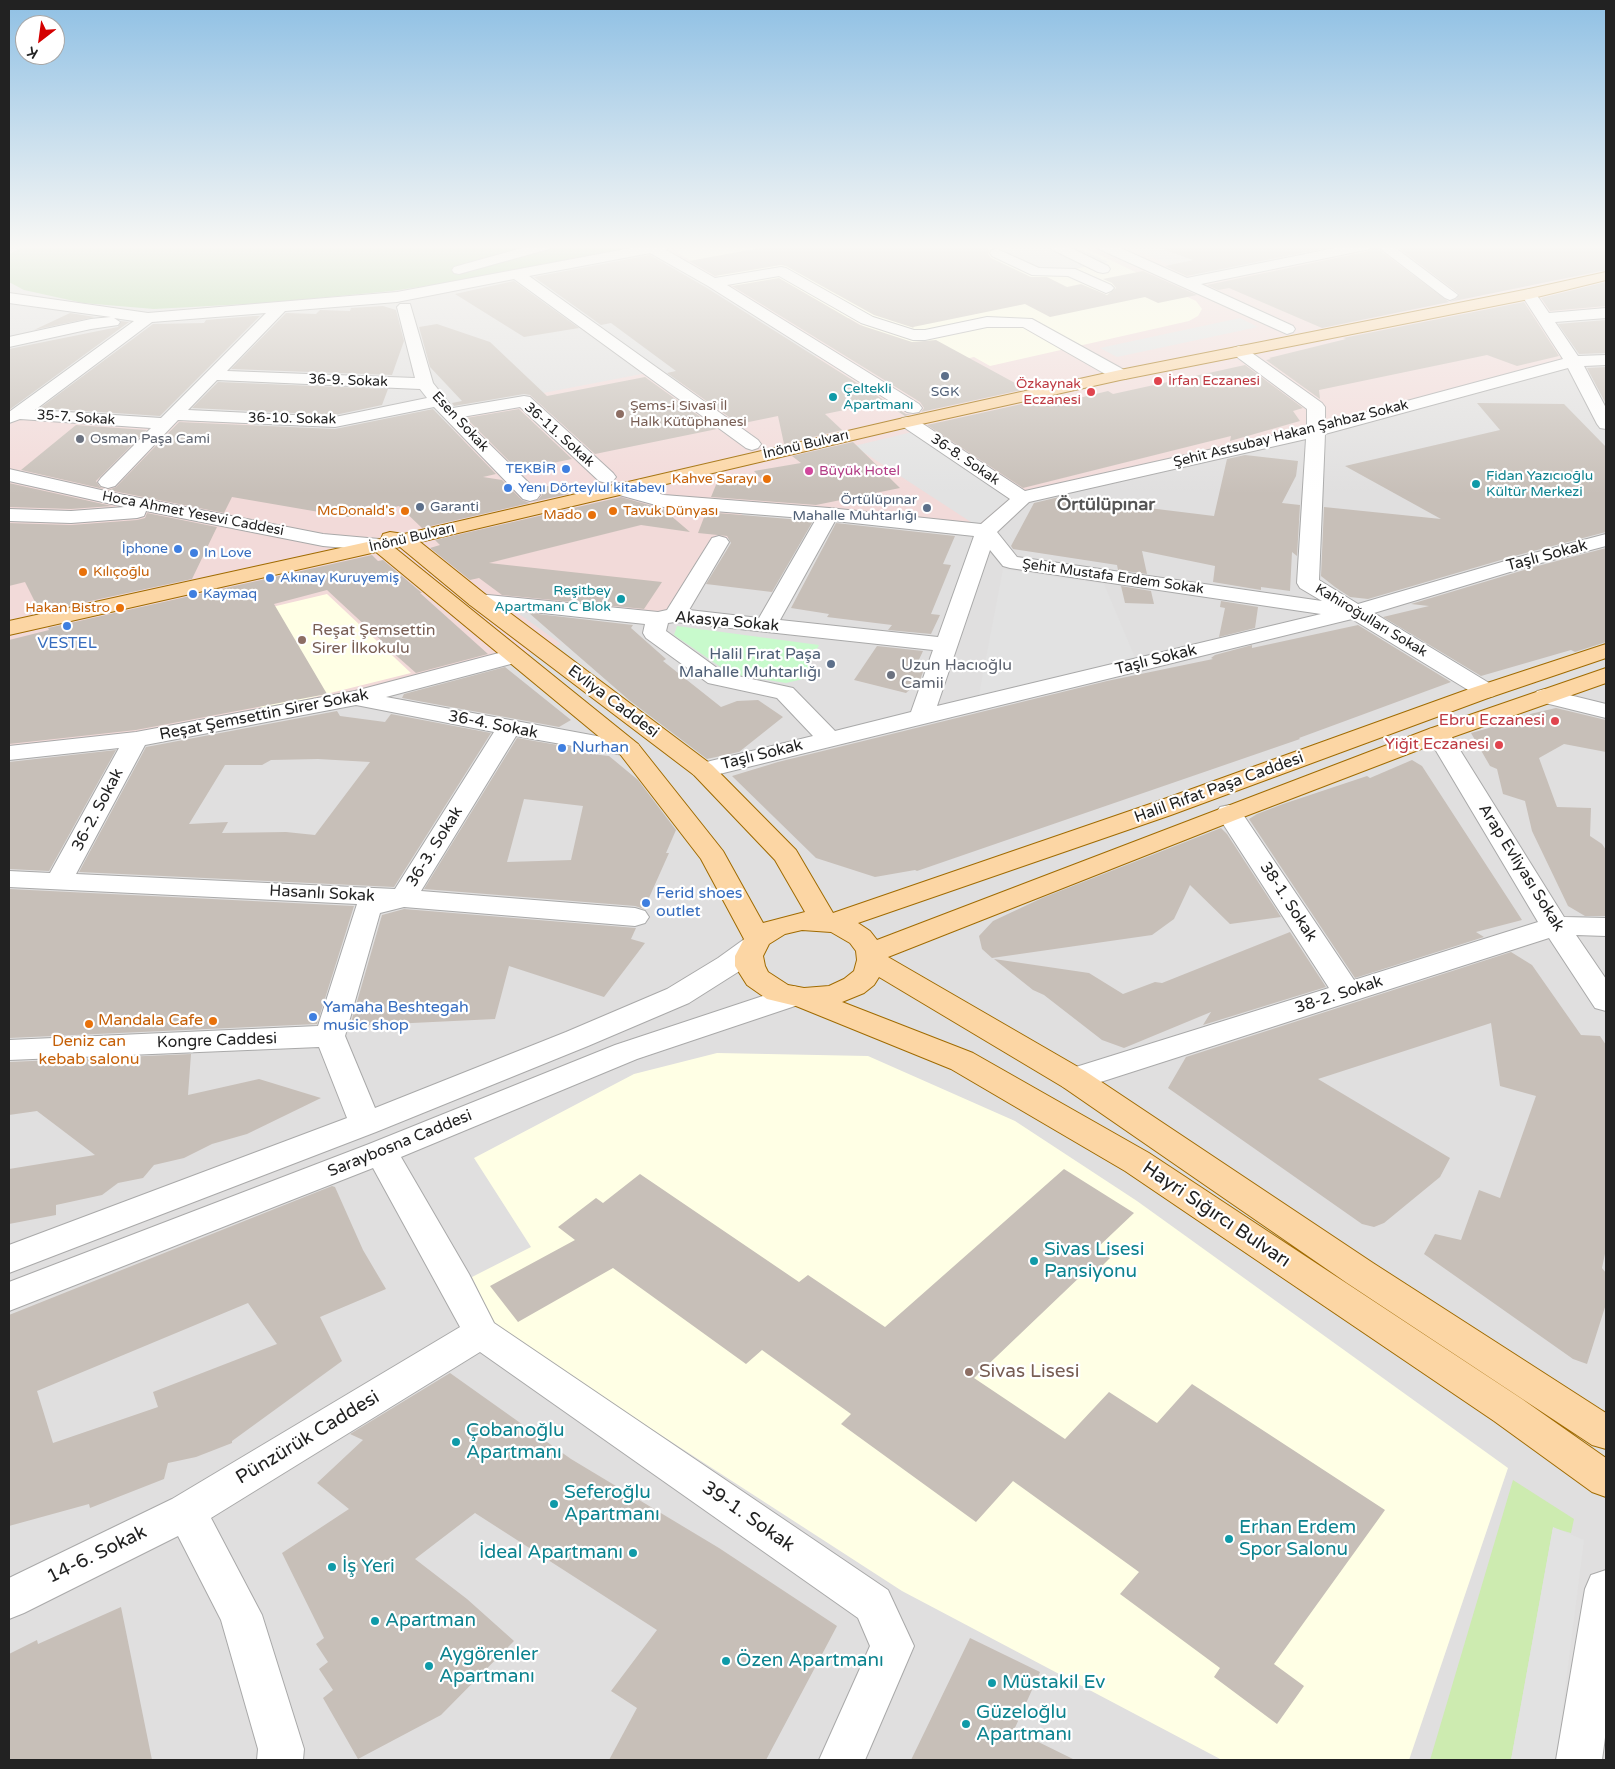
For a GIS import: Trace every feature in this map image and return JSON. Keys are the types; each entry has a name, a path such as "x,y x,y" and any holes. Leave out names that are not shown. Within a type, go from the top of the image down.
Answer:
{"main road":[{"name":"İnönü Bulvarı","path":"9,628 370,539 530,494 613,483 910,415 1101,364 1286,329"},
{"name":"İnönü Bulvarı","path":"404,540 752,444 1120,375 1353,329"},
{"name":"Evliya Caddesi","path":"370,539 404,540 478,600 703,770 786,856 827,922"},
{"name":"Evliya Caddesi","path":"370,539 629,749 713,857 755,943"},
{"path":"285,548 323,540"},
{"name":"Halil Rıfat Paşa Caddesi","path":"827,922 1153,812 1486,691 1606,651"},
{"name":"Halil Rıfat Paşa Caddesi","path":"871,957 1229,813 1438,734 1606,675"},
{"path":"801,921 827,922 856,933 864,941 871,957 868,972 854,986 834,995 797,997 770,988 757,978 750,963 750,954 755,943 767,932 788,923 801,921"},
{"name":"Hayri Sığırcı Bulvarı","path":"871,957 1074,1079 1360,1273 1606,1433"},
{"name":"Hayri Sığırcı Bulvarı","path":"797,997 962,1061 1137,1162 1508,1410 1606,1480"}],"street":[{"path":"9,342 70,329"},
{"path":"13,416 133,329"},
{"path":"108,482 259,329"},
{"name":"Esen Sokak","path":"411,329 425,384 444,408 530,494"},
{"path":"592,329 752,444"},
{"name":"36-8. Sokak","path":"781,329 910,415 1022,498"},
{"path":"893,329 913,335 926,335 956,329"},
{"path":"1038,329 1120,375"},
{"path":"1553,329 1573,361 1606,424"},
{"name":"Kahiroğulları Sokak","path":"1238,351 1316,407 1308,583 1486,691"},
{"name":"Şehit Astsubay Hakan Şahbaz Sokak","path":"986,531 1022,498 1316,430 1573,361 1606,360"},
{"name":"36-9. Sokak","path":"212,375 425,384"},
{"name":"36-11. Sokak","path":"444,408 524,401 613,483"},
{"name":"36-10. Sokak","path":"170,419 335,422 444,408"},
{"name":"35-7. Sokak","path":"13,416 170,419"},
{"name":"Hoca Ahmet Yesevi Caddesi","path":"9,462 370,539"},
{"name":"Hoca Ahmet Yesevi Caddesi","path":"9,475 323,540 370,539"},
{"path":"613,483 663,501 829,514 986,531 922,716"},
{"path":"9,514 71,517 166,509"},
{"path":"766,625 829,514"},
{"name":"Şehit Mustafa Erdem Sokak","path":"986,531 1010,562 1355,612"},
{"name":"Taşlı Sokak","path":"703,770 1355,612 1526,561 1606,540"},
{"path":"719,542 654,633 716,678 784,694 830,739"},
{"name":"Akasya Sokak","path":"478,600 766,625 947,645"},
{"name":"Reşat Şemsettin Sirer Sokak","path":"9,753 136,739 357,698 514,656"},
{"path":"1545,696 1606,711"},
{"name":"36-4. Sokak","path":"357,698 629,749"},
{"name":"36-3. Sokak","path":"330,1036 368,908 403,898 509,728"},
{"name":"Arap Evliyası Sokak","path":"1438,734 1555,926 1606,1001"},
{"name":"36-2. Sokak","path":"59,880 136,739"},
{"name":"38-1. Sokak","path":"1229,813 1347,992"},
{"name":"Hasanlı Sokak","path":"9,879 403,898 635,917"},
{"name":"38-2. Sokak","path":"1074,1079 1555,926 1606,927"},
{"name":"Saraybosna Caddesi","path":"9,1297 373,1138 678,996 728,964 755,943"},
{"name":"Saraybosna Caddesi","path":"9,1259 626,1052 797,997"},
{"path":"330,1036 373,1138 456,1284 481,1333"},
{"name":"Kongre Caddesi","path":"9,1050 330,1036"},
{"name":"Pünzürük Caddesi","path":"186,1512 481,1333"},
{"name":"39-1. Sokak","path":"481,1333 873,1604 892,1646 842,1760"},
{"path":"186,1512 242,1615 281,1749 280,1760"},
{"name":"14-6. Sokak","path":"9,1599 186,1512"},
{"path":"1579,1760 1606,1589"}],"shaded area":[{"path":"9,329 1606,329 1606,1760 9,1760"},
{"path":"774,329 1554,329 1572,360 1033,499 998,532 744,511 679,620 501,601 561,644 400,692 149,744 9,760 9,409 160,420 258,421 219,462 462,439 439,413 647,373 662,385 818,356"},
{"path":"867,329 1156,329 990,366 974,357 933,366"},
{"path":"1191,329 1251,329 1117,357 1100,348"},
{"path":"912,432 1010,498 977,526 854,446"},
{"path":"1003,569 1104,584 1136,660 978,700"},
{"name":"Reşat Şemsettin Sirer İlkokulu","path":"327,594 411,673 262,710 217,620"},
{"name":"Sivas Lisesi","path":"717,1053 868,1056 1015,1121 1137,1201 1508,1468 1409,1760 1222,1760 902,1591 497,1329 472,1277 531,1247 474,1158 634,1074"},
{"path":"1553,1527 1584,1540 1556,1760 1511,1760"}],"green space":[{"path":"677,626 819,645 803,679 786,683 731,674 674,635"},
{"path":"1513,1480 1574,1519 1571,1533 1553,1528 1511,1760 1430,1760"}],"building":[{"path":"110,329 120,329 9,410 9,349"},
{"path":"147,329 247,329 160,416 40,408"},
{"path":"271,329 401,329 404,341 392,375 231,369"},
{"path":"419,329 450,329 490,342 547,396 645,377 717,429 595,454 530,395 524,394 454,406 452,403 462,401 430,367"},
{"path":"510,329 576,329 524,337"},
{"path":"619,329 771,329 906,414 911,414 905,416 883,402 825,414 842,430 784,444 778,416 739,424 667,373 676,371"},
{"path":"801,329 871,329 912,342 936,340 1026,389 921,412 924,408 920,402"},
{"path":"1390,329 1541,329 1559,356 1517,366 1487,355 1319,390 1320,399 1266,360 1346,339 1343,338"},
{"path":"1561,329 1606,329 1606,353 1579,354"},
{"path":"1245,365 1303,408 1293,411 1300,421 1230,441 1231,436 1023,488 927,425 1044,399 1054,404 1108,391 1113,394"},
{"path":"1606,367 1606,404 1587,368"},
{"path":"218,382 388,389 382,405 335,415 192,408"},
{"path":"1477,403 1564,404 1606,447 1606,532 1518,555 1368,599 1350,597 1321,576 1324,507 1441,519 1345,466 1500,430"},
{"path":"433,409 496,474 483,477 502,480 522,500 530,503 422,528 399,506 348,517 232,497 224,513 108,490 116,487 179,422 335,429"},
{"path":"519,409 572,459 518,470 466,418"},
{"path":"76,425 147,430 96,481 104,489 21,470"},
{"path":"853,442 900,488 816,505 711,497 718,480 764,482 754,471 801,463 792,456"},
{"path":"1245,455 1298,461 1296,476 1282,503 1300,505 1297,556 1292,552 1290,591 1261,587 1261,590 1213,582 1215,566 1142,551 1147,574 1118,570 1117,565 1013,549 1011,546 1034,503 1059,497 1214,516 1227,459"},
{"path":"9,483 112,506 71,509 9,507"},
{"path":"533,484 582,491 532,502 538,500 542,495"},
{"path":"621,497 663,509 690,532 641,525 489,563 662,582 644,609 502,595 479,578 470,580 430,548 440,545 435,540"},
{"path":"706,512 813,521 772,592 706,584 731,543 727,536 698,533"},
{"path":"147,513 217,527 192,579 40,612 25,582 9,586 9,523 71,525 137,520 145,518"},
{"path":"836,523 955,536 943,564 951,565 931,614 940,615 931,634 888,630 892,625 827,617 829,614 791,608"},
{"path":"1606,548 1606,642 1575,652 1571,650 1481,676 1383,617 1429,606 1411,604 1534,567"},
{"path":"372,555 378,561 383,560 422,593 420,593 488,654 416,673 327,590 274,604 327,694 136,730 9,744 9,640 49,630 48,628"},
{"path":"1121,586 1151,591 1154,604 1125,603"},
{"path":"1221,601 1258,607 1255,628 1219,637 1225,608 1220,607"},
{"path":"529,613 633,625 631,628 666,659 663,661 721,707 737,701 758,700 783,717 739,752 707,759 629,700"},
{"path":"1358,625 1451,682 1300,739 917,871 875,877 816,858 732,776 778,762 1107,681 1213,659 1211,658 1215,655 1252,645 1252,648"},
{"name":"Uzun Hacıoğlu Camii","path":"877,646 923,651 916,666 924,669 920,680 906,693 854,680"},
{"path":"505,667 571,720 559,727 402,698 404,694"},
{"path":"1556,708 1606,720 1606,752 1564,744 1539,758 1557,807 1591,808 1590,836 1602,844 1606,850 1606,916 1585,916 1568,906 1532,831 1525,801 1503,794 1497,769 1490,766 1471,733 1528,717 1530,714"},
{"path":"337,711 340,716 385,722 391,714 491,733 394,887 79,872 146,747","holes":["318,759 370,762 315,835 286,832 222,833 228,822 189,824 225,765 262,765 271,760"]},
{"path":"517,738 587,750 592,754 609,756 638,780 676,830 666,853 669,853 644,909 635,906 424,889","holes":["524,799 583,806 571,860 507,862"]},
{"path":"116,750 49,871 9,869 9,762"},
{"path":"1412,760 1422,766 1522,920 1476,932 1484,937 1355,978 1249,819 1283,804 1367,776 1370,778"},
{"path":"1221,828 1227,834 1281,917 1230,924 1190,885 1174,919 1152,935 992,958 982,949 979,936 993,921 1042,898"},
{"path":"9,889 354,906 317,1024 9,1038"},
{"path":"404,909 636,928 631,939 645,943 604,997 509,966 495,1019 350,1026 382,915"},
{"path":"1290,932 1326,987 1203,1025 1211,1012 1124,1048 1102,1040 994,959 1089,973 1123,994 1155,982 1162,983"},
{"path":"1511,952 1532,965 1581,1035 1600,1036 1606,1045 1606,1249 1602,1268 1606,1273 1606,1304 1587,1364 1573,1359 1424,1254 1435,1234 1461,1240 1479,1190 1500,1198 1536,1096 1500,1086 1491,1023 1318,1079 1450,1158 1440,1177 1384,1223 1374,1227 1362,1224 1168,1088 1186,1057"},
{"path":"191,1054 188,1095 259,1079 321,1098 247,1134 212,1144 184,1158 154,1165 143,1178 118,1183 102,1195 56,1205 56,1215 9,1224 9,1169 95,1155 37,1111 9,1115 9,1062"},
{"path":"1064,1169 1134,1213 1096,1249 1110,1258 1091,1277 1084,1273 974,1378 1065,1439 1109,1392 1157,1423 1192,1384 1385,1510 1274,1664 1304,1686 1277,1724 1214,1677 1220,1668 1120,1594 1139,1572 1013,1481 976,1522 841,1424 851,1414 762,1350 746,1364 613,1268 518,1322 490,1286 575,1240 558,1227 596,1198 603,1203 640,1174 799,1282 808,1275 885,1327"},
{"path":"332,1186 335,1187 363,1250 386,1289 320,1317 342,1361 232,1441 232,1443 196,1457 168,1463 164,1479 90,1508 89,1504 9,1526 9,1315","holes":["248,1303 277,1344 153,1392 158,1407 53,1443 37,1391"]},
{"path":"450,1373 571,1459 719,1548 837,1626 766,1760 609,1760 637,1708 611,1691 657,1630 475,1513 415,1559 467,1599 514,1641 441,1715 358,1759 323,1698 333,1690 319,1669 328,1662 316,1644 324,1638 282,1553 349,1509 317,1483 363,1440 350,1434"},
{"path":"121,1607 152,1760 9,1760 9,1654 37,1640 38,1644"},
{"path":"970,1638 1040,1672 1014,1730 1075,1760 911,1760"}],"place":[{"name":"SGK","path":"945,376"},
{"name":"İrfan Eczanesi","path":"1158,381"},
{"name":"Özkaynak Eczanesi","path":"1091,392"},
{"name":"Çeltekli Apartmanı","path":"833,397"},
{"name":"Şems-i Sivasî İl Halk Kütüphanesi","path":"620,414"},
{"name":"Osman Paşa Cami","path":"80,439"},
{"name":"TEKBİR","path":"566,469"},
{"name":"Büyük Hotel","path":"809,471"},
{"name":"Kahve Sarayı","path":"767,479"},
{"name":"Fidan Yazıcıoğlu Kültür Merkezi","path":"1476,484"},
{"name":"Yenı Dörteylul kitabevı","path":"508,488"},
{"name":"Garanti","path":"420,507"},
{"name":"Örtülüpınar Mahalle Muhtarlığı","path":"927,508"},
{"name":"McDonald's","path":"405,511"},
{"name":"Tavuk Dünyası","path":"613,511"},
{"name":"Mado","path":"592,515"},
{"name":"İphone","path":"178,549"},
{"name":"In Love","path":"194,553"},
{"name":"Kılıçoğlu","path":"83,572"},
{"name":"Akınay Kuruyemiş","path":"270,578"},
{"name":"Kaymaq","path":"193,594"},
{"name":"Reşitbey Apartmanı C Blok","path":"621,599"},
{"name":"Hakan Bistro","path":"120,608"},
{"name":"VESTEL","path":"67,626"},
{"name":"Reşat Şemsettin Sirer İlkokulu","path":"302,640"},
{"name":"Halil Fırat Paşa Mahalle Muhtarlığı","path":"831,664"},
{"name":"Uzun Hacıoğlu Camii","path":"891,675"},
{"name":"Ebru Eczanesi","path":"1555,721"},
{"name":"Yiğit Eczanesi","path":"1499,745"},
{"name":"Nurhan","path":"562,748"},
{"name":"Ferid shoes outlet","path":"646,903"},
{"name":"Yamaha Beshtegah music shop","path":"313,1017"},
{"name":"Mandala Cafe","path":"213,1021"},
{"name":"Deniz can kebab salonu","path":"89,1024"},
{"name":"Sivas Lisesi Pansiyonu","path":"1034,1261"},
{"name":"Sivas Lisesi","path":"969,1372"},
{"name":"Çobanoğlu Apartmanı","path":"456,1442"},
{"name":"Seferoğlu Apartmanı","path":"554,1504"},
{"name":"Erhan Erdem Spor Salonu","path":"1229,1539"},
{"name":"İdeal Apartmanı","path":"633,1553"},
{"name":"İş Yeri","path":"332,1567"},
{"name":"Apartman","path":"375,1621"},
{"name":"Özen Apartmanı","path":"726,1661"},
{"name":"Aygörenler Apartmanı","path":"429,1666"},
{"name":"Müstakil Ev","path":"992,1683"},
{"name":"Güzeloğlu Apartmanı","path":"966,1724"}],"district":[{"name":"Örtülüpınar","path":"1106,505"}]}
